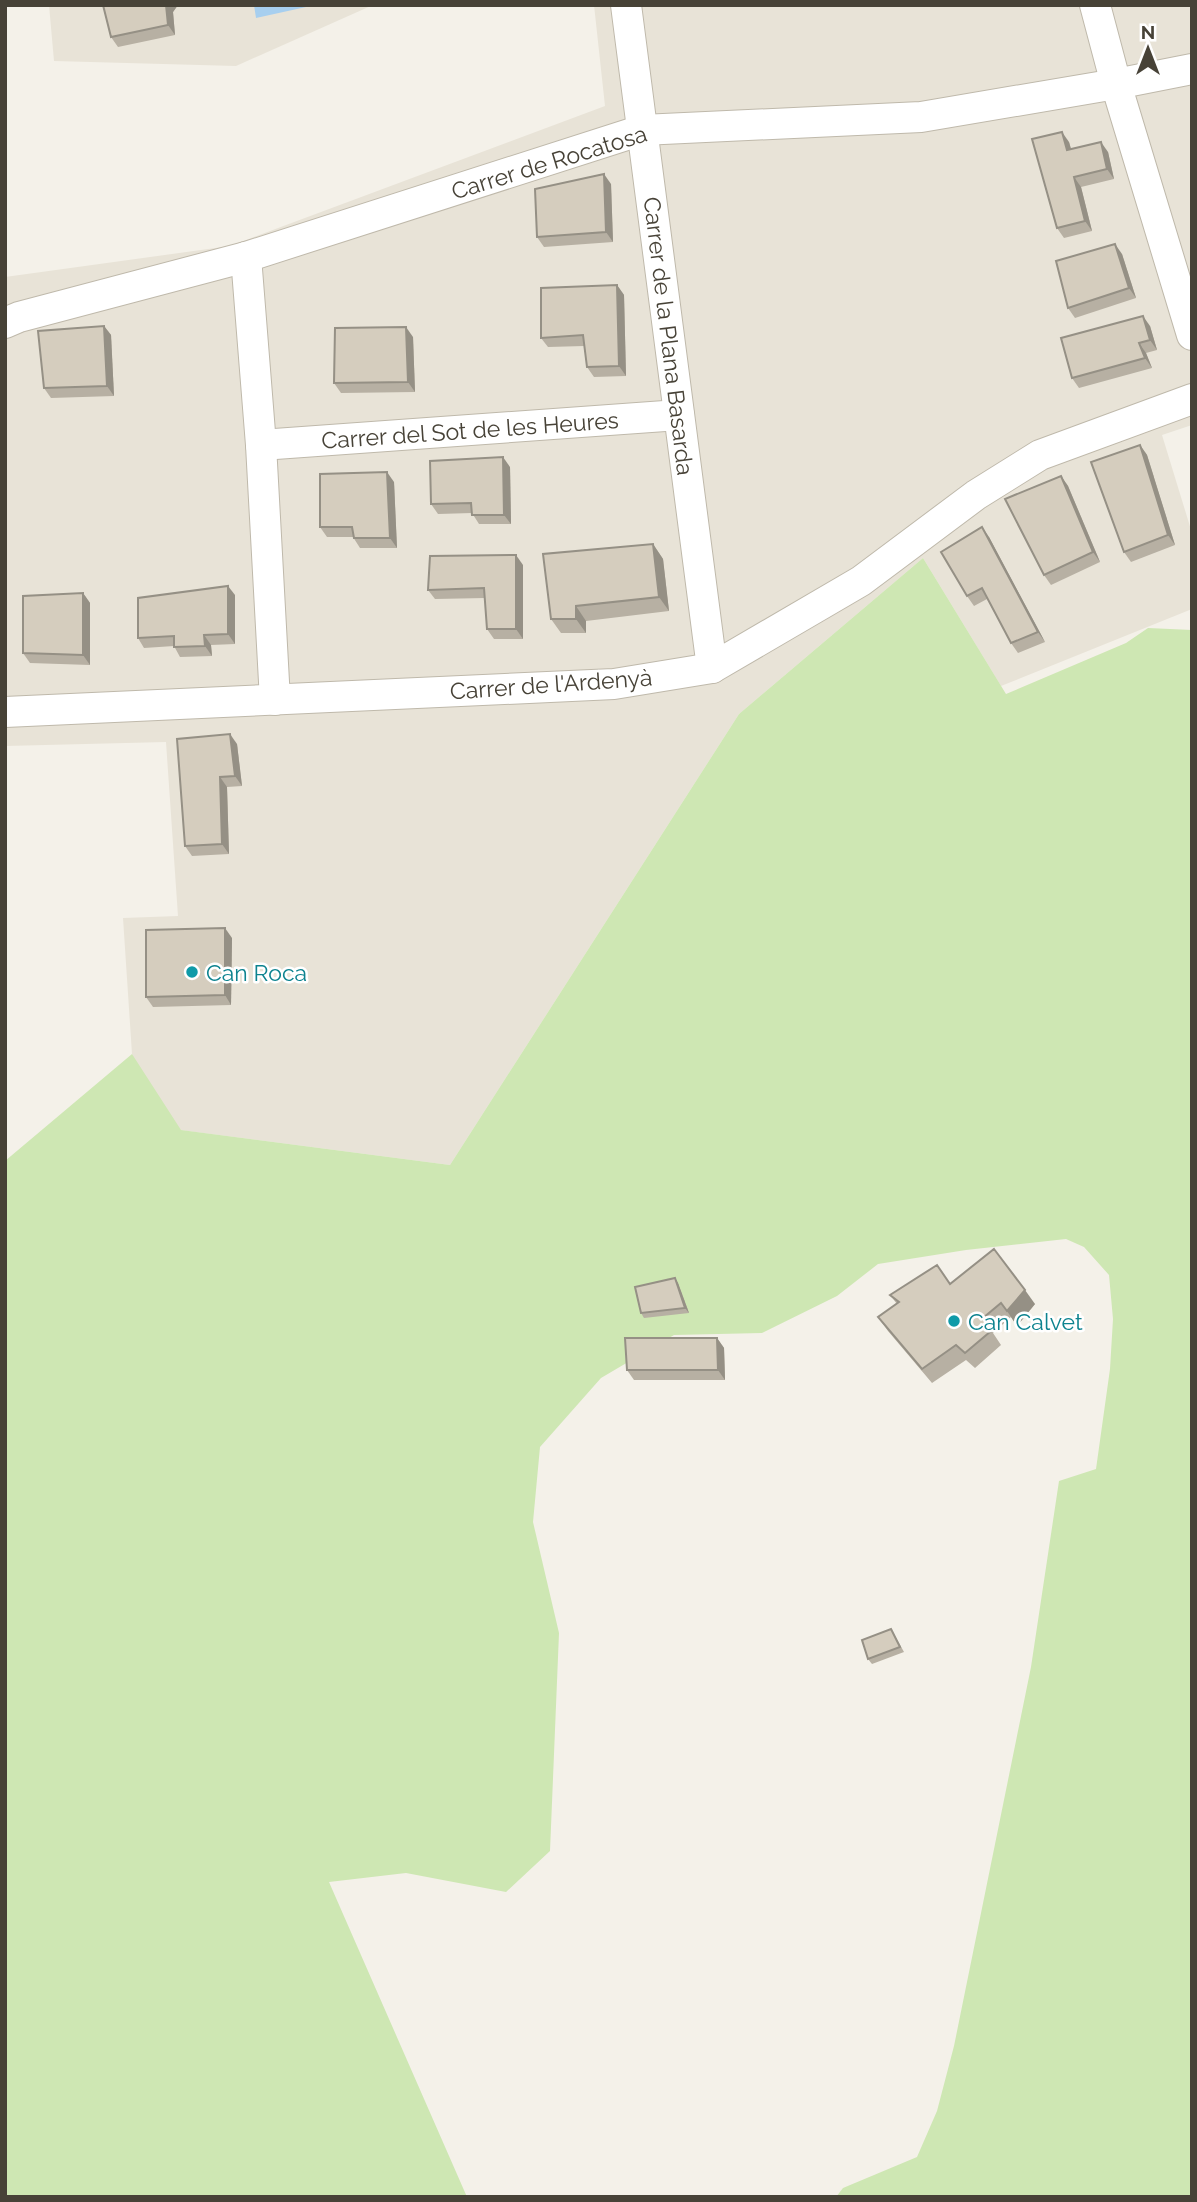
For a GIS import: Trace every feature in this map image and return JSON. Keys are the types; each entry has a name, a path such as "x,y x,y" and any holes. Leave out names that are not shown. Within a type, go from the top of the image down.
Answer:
{"street":[{"name":"Carrer de la Plana Basarda","path":"626,5 712,668"},
{"path":"1095,5 1116,84 1192,335"},
{"name":"Carrer de Rocatosa","path":"5,323 246,257 642,130 920,117 1192,69"},
{"path":"246,257 261,445 275,700"},
{"name":"Carrer de l'Ardenyà","path":"5,712 614,684 712,668 861,581 976,495 1040,455 1192,399"},
{"name":"Carrer del Sot de les Heures","path":"261,445 679,415"}],"shaded area":[{"path":"49,5 373,5 236,66 54,61"},
{"path":"594,5 1192,5 1192,425 1162,435 1192,533 1192,609 1001,686 923,558 739,714 450,1165 180,1130 147,1095 132,1054 123,918 178,916 166,742 5,746 5,277 230,246 605,106"}],"green space":[{"path":"923,558 1006,694 1126,643 1148,628 1192,630 1192,2197 836,2197 843,2188 917,2157 937,2111 954,2046 1031,1667 1059,1481 1096,1469 1110,1369 1113,1319 1109,1275 1084,1247 1066,1239 966,1250 878,1264 837,1296 762,1333 674,1335 601,1378 540,1447 533,1522 559,1633 550,1851 506,1892 406,1873 329,1882 467,2197 5,2197 5,1161 132,1054 181,1130 450,1165 739,714"}],"water":[{"path":"254,5 306,5 306,7 256,18"}],"building":[{"path":"103,5 166,5 168,25 111,37"},
{"path":"1062,132 1067,150 1101,142 1107,169 1074,177 1085,221 1057,228 1032,139"},
{"path":"604,174 606,232 537,237 535,189"},
{"path":"1115,244 1129,288 1068,308 1056,261"},
{"path":"617,285 619,366 587,367 583,335 541,338 541,288"},
{"path":"1143,316 1150,340 1139,343 1145,358 1072,378 1061,338"},
{"path":"104,326 107,386 44,388 38,331"},
{"path":"406,327 408,382 334,383 335,328"},
{"path":"1140,445 1168,535 1124,552 1091,462"},
{"path":"503,457 504,515 472,515 471,503 431,504 430,461"},
{"path":"387,472 390,538 354,538 352,527 320,527 320,474"},
{"path":"1061,476 1093,552 1044,575 1005,499"},
{"path":"982,527 1038,632 1011,643 982,588 967,596 941,552"},
{"path":"653,544 659,597 576,606 576,619 551,619 543,554"},
{"path":"516,555 516,629 487,629 484,588 428,590 430,556"},
{"path":"228,586 228,634 204,635 205,646 174,647 174,636 138,638 138,598"},
{"path":"83,593 83,655 23,653 23,596"},
{"path":"230,734 235,776 220,777 222,844 185,846 177,739"},
{"name":"Can Roca","path":"225,928 225,995 146,997 146,930"},
{"name":"Can Calvet","path":"994,1249 1025,1290 1007,1311 1001,1303 983,1318 991,1331 965,1353 956,1345 922,1369 878,1317 899,1302 890,1295 937,1265 950,1284"},
{"path":"675,1278 685,1308 641,1313 635,1287"},
{"path":"625,1338 717,1338 718,1370 627,1370"},
{"path":"891,1629 900,1647 868,1659 862,1640"}],"place":[{"name":"Can Roca","path":"192,972"},
{"name":"Can Calvet","path":"954,1321"}]}
